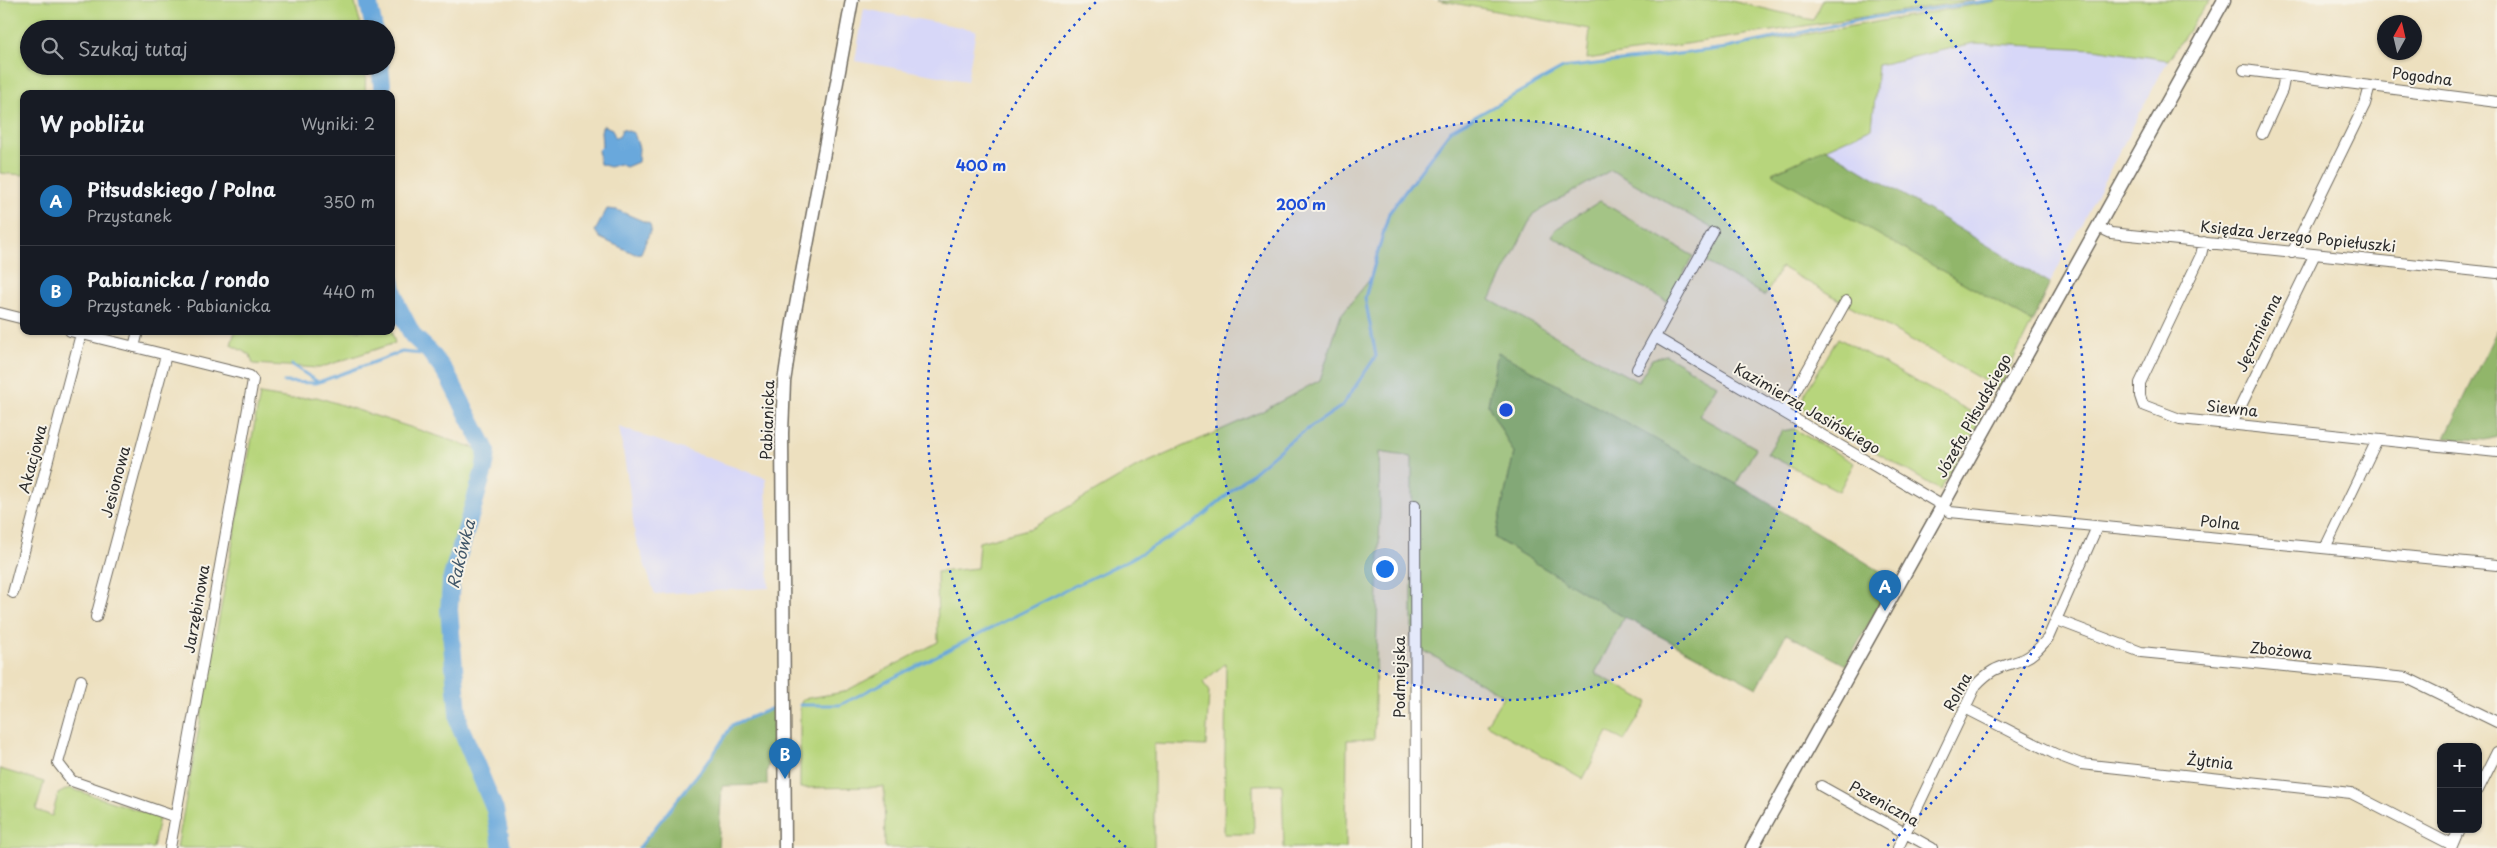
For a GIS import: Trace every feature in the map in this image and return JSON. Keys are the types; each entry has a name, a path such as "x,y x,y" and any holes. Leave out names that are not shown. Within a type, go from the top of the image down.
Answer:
{"main road":[{"name":"Pabianicka","path":"785,848 782,433 784,382 792,322 852,0"},
{"name":"Józefa Piłsudskiego","path":"1752,848 2224,0"}],"street":[{"name":"Pogodna","path":"2244,70 2497,102"},
{"path":"2262,134 2282,90 2284,75"},
{"path":"2292,253 2365,104 2370,86"},
{"name":"Księdza Jerzego Popiełuszki","path":"2098,227 2111,233 2204,242 2314,256 2497,273"},
{"path":"1637,369 1656,338 1713,232"},
{"name":"Siewna","path":"2204,242 2201,255 2140,383 2140,396 2143,405 2180,419 2497,452"},
{"name":"Jęczmienna","path":"2232,424 2314,256"},
{"path":"1784,412 1846,301"},
{"path":"0,314 20,318"},
{"name":"Akacjowa","path":"13,592 81,335"},
{"path":"85,335 166,355"},
{"path":"134,346 137,335"},
{"name":"Kazimierza Jasińskiego","path":"1656,338 1942,507"},
{"name":"Jarzębinowa","path":"166,355 250,376 253,380 253,389 170,848"},
{"name":"Jesionowa","path":"96,617 166,355"},
{"path":"2325,548 2377,440"},
{"name":"Podmiejska","path":"1415,505 1416,848"},
{"name":"Polna","path":"1942,507 1950,512 2497,565"},
{"name":"Rolna","path":"1898,848 1976,684 1987,672 2001,665 2024,659 2035,652 2048,638 2058,620 2097,527"},
{"name":"Zbożowa","path":"2058,620 2141,652 2407,678 2497,722"},
{"path":"81,680 58,763 72,782 176,817"},
{"name":"Żytnia","path":"1965,708 2055,754 2081,764 2351,793 2451,846"},
{"path":"2479,788 2497,752"},
{"name":"Pszeniczna","path":"1821,786 1932,848"},
{"path":"2451,846 2457,833"}],"shaded area":[{"path":"864,9 976,30 967,81 855,61"},
{"path":"1974,43 2094,49 2168,60 2050,283 1825,148 1872,128 1878,65"},
{"path":"619,427 766,478 769,588 655,594 635,537"}],"green space":[{"path":"0,0 354,0 360,20 20,20 20,75 366,75 365,90 20,90 20,175 0,173"},
{"path":"1438,0 1727,0 1813,20 1823,0 1975,0 1587,59 1590,29"},
{"path":"2002,0 2210,0 2168,60 2094,49 1974,43 1878,65 1872,128 1772,173 2032,322 1999,389 1781,267 1765,296 1706,262 1722,234 1611,170 1533,214 1490,300 1638,382 1652,359 1666,355 1717,385 1699,416 1756,448 1736,484 1498,353 1488,405 1514,453 1495,538 1624,617 1595,673 1648,702 1624,741 1608,732 1583,779 1486,724 1504,696 1412,644 1412,457 1379,452 1380,513 1374,739 1347,740 1346,848 1284,848 1282,784 1253,785 1254,834 1224,834 1226,663 1203,682 1209,692 1206,746 1154,744 1154,848 885,848 884,787 800,788 800,705 803,699 844,692 938,642 937,572 977,568 979,542 1032,528 1135,468 1259,413 1320,380 1341,315 1370,279 1389,213 1451,130 1563,68 1727,48"},
{"path":"1825,148 2050,283 2032,322 1772,174"},
{"path":"1600,201 1693,256 1668,302 1552,236 1556,229"},
{"path":"2497,330 2497,437 2486,440 2445,438"},
{"path":"234,335 393,335 395,343 319,368 253,364 250,355 231,345"},
{"path":"1838,338 1982,418 1940,490 1804,409 1803,397"},
{"path":"1498,352 1747,490 1893,579 1846,665 1786,634 1757,688 1624,617 1495,538 1514,453 1488,405"},
{"path":"260,394 291,399 317,397 487,452 484,470 451,580 449,610 459,724 495,810 502,848 177,848"},
{"path":"1794,429 1854,463 1839,491 1767,454 1782,431"},
{"path":"773,708 772,752 767,771 767,785 722,786 718,848 639,848 713,755 732,725"},
{"path":"0,769 44,782 36,810 52,816 58,794 69,788 159,817 153,848 0,848"}],"water":[{"path":"603,125 612,129 615,137 619,137 622,129 634,133 639,148 638,162 626,167 619,164 610,167 600,164 598,150 602,146 601,131"},
{"path":"607,209 617,210 650,224 651,229 641,253 635,254 600,238 595,231"}],"waterway":[{"name":"Rakówka","path":"368,0 372,20"},
{"path":"800,705 840,705 1129,560 1192,525 1290,441 1342,406 1376,356 1365,298 1389,213 1451,130 1563,68 1727,48 1864,19 1994,0"},
{"name":"Rakówka","path":"381,75 383,90"},
{"name":"Rakówka","path":"395,297 397,305 413,336 430,352 448,376 487,452 484,470 451,580 449,610 459,724 495,810 502,848"},
{"path":"284,382 316,383 402,352 432,355"},
{"path":"292,365 318,382"},
{"name":"Rakówka","path":"639,848 713,755 732,725 773,708"}],"place":[{"name":"Piłsudskiego / Polna","path":"1885,611"},
{"name":"Pabianicka / rondo","path":"785,779"}]}
